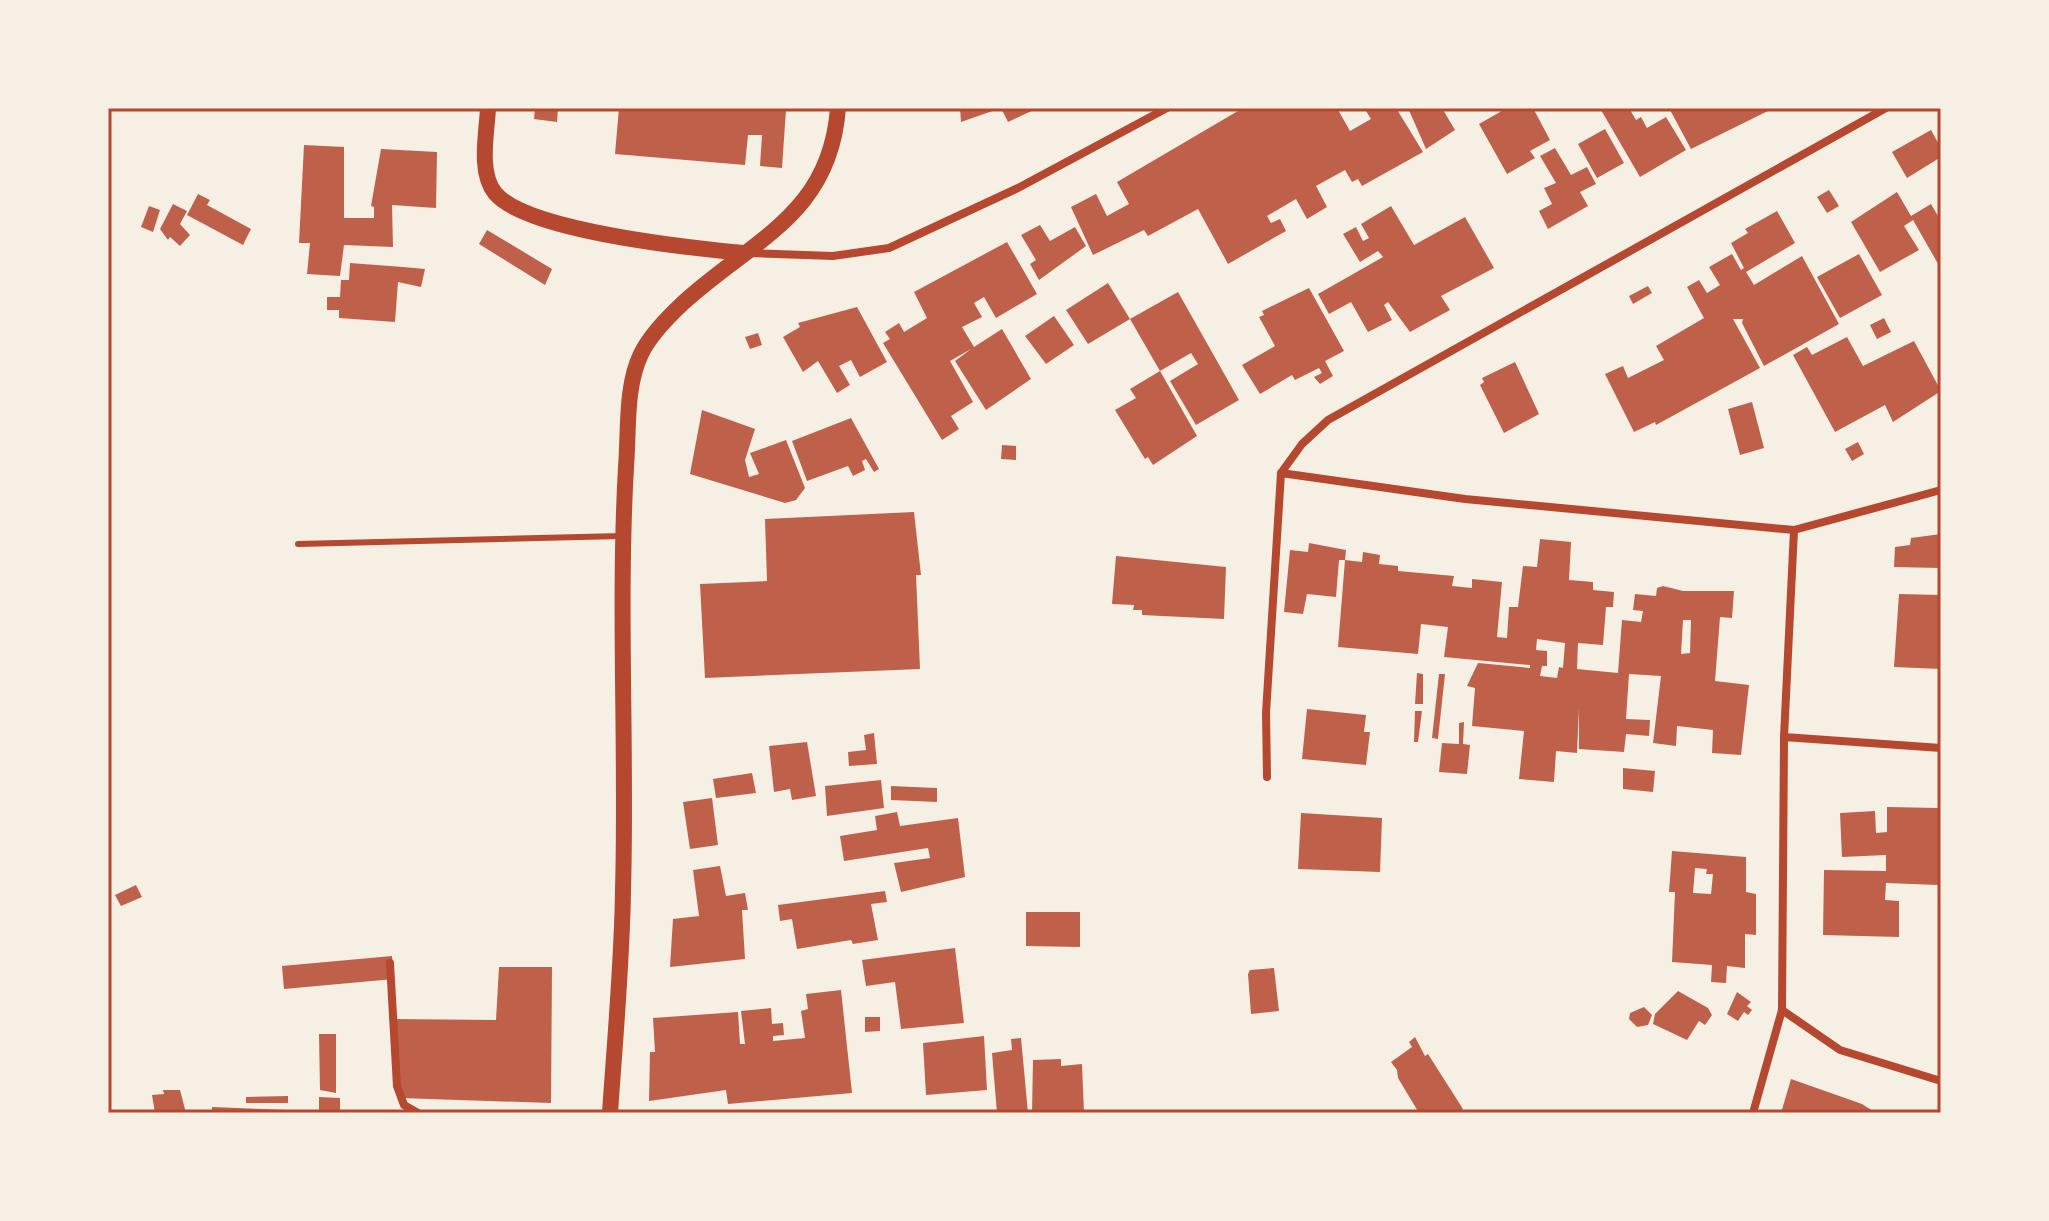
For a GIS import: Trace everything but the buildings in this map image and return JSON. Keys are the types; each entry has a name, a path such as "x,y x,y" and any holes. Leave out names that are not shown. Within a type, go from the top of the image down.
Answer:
{"main road":[{"path":"488,108 485,163 494,192 522,213 649,243 743,253"},
{"path":"610,1113 623,890 622,536 631,392 641,354 667,317 743,253 791,218 813,190 836,134 838,108"}],"street":[{"path":"743,253 833,256 889,248 1018,188 1167,108"},
{"path":"1267,777 1266,698 1281,473 1302,444 1328,420 1886,108"},
{"path":"1281,473 1465,499 1794,530 1941,490"},
{"path":"1753,1113 1782,1010 1784,737 1794,530"},
{"path":"1784,737 1941,748"},
{"path":"390,963 397,1086 404,1105 418,1113"},
{"path":"1782,1010 1840,1050 1941,1081"}],"lane":[{"path":"298,544 622,536"}]}
